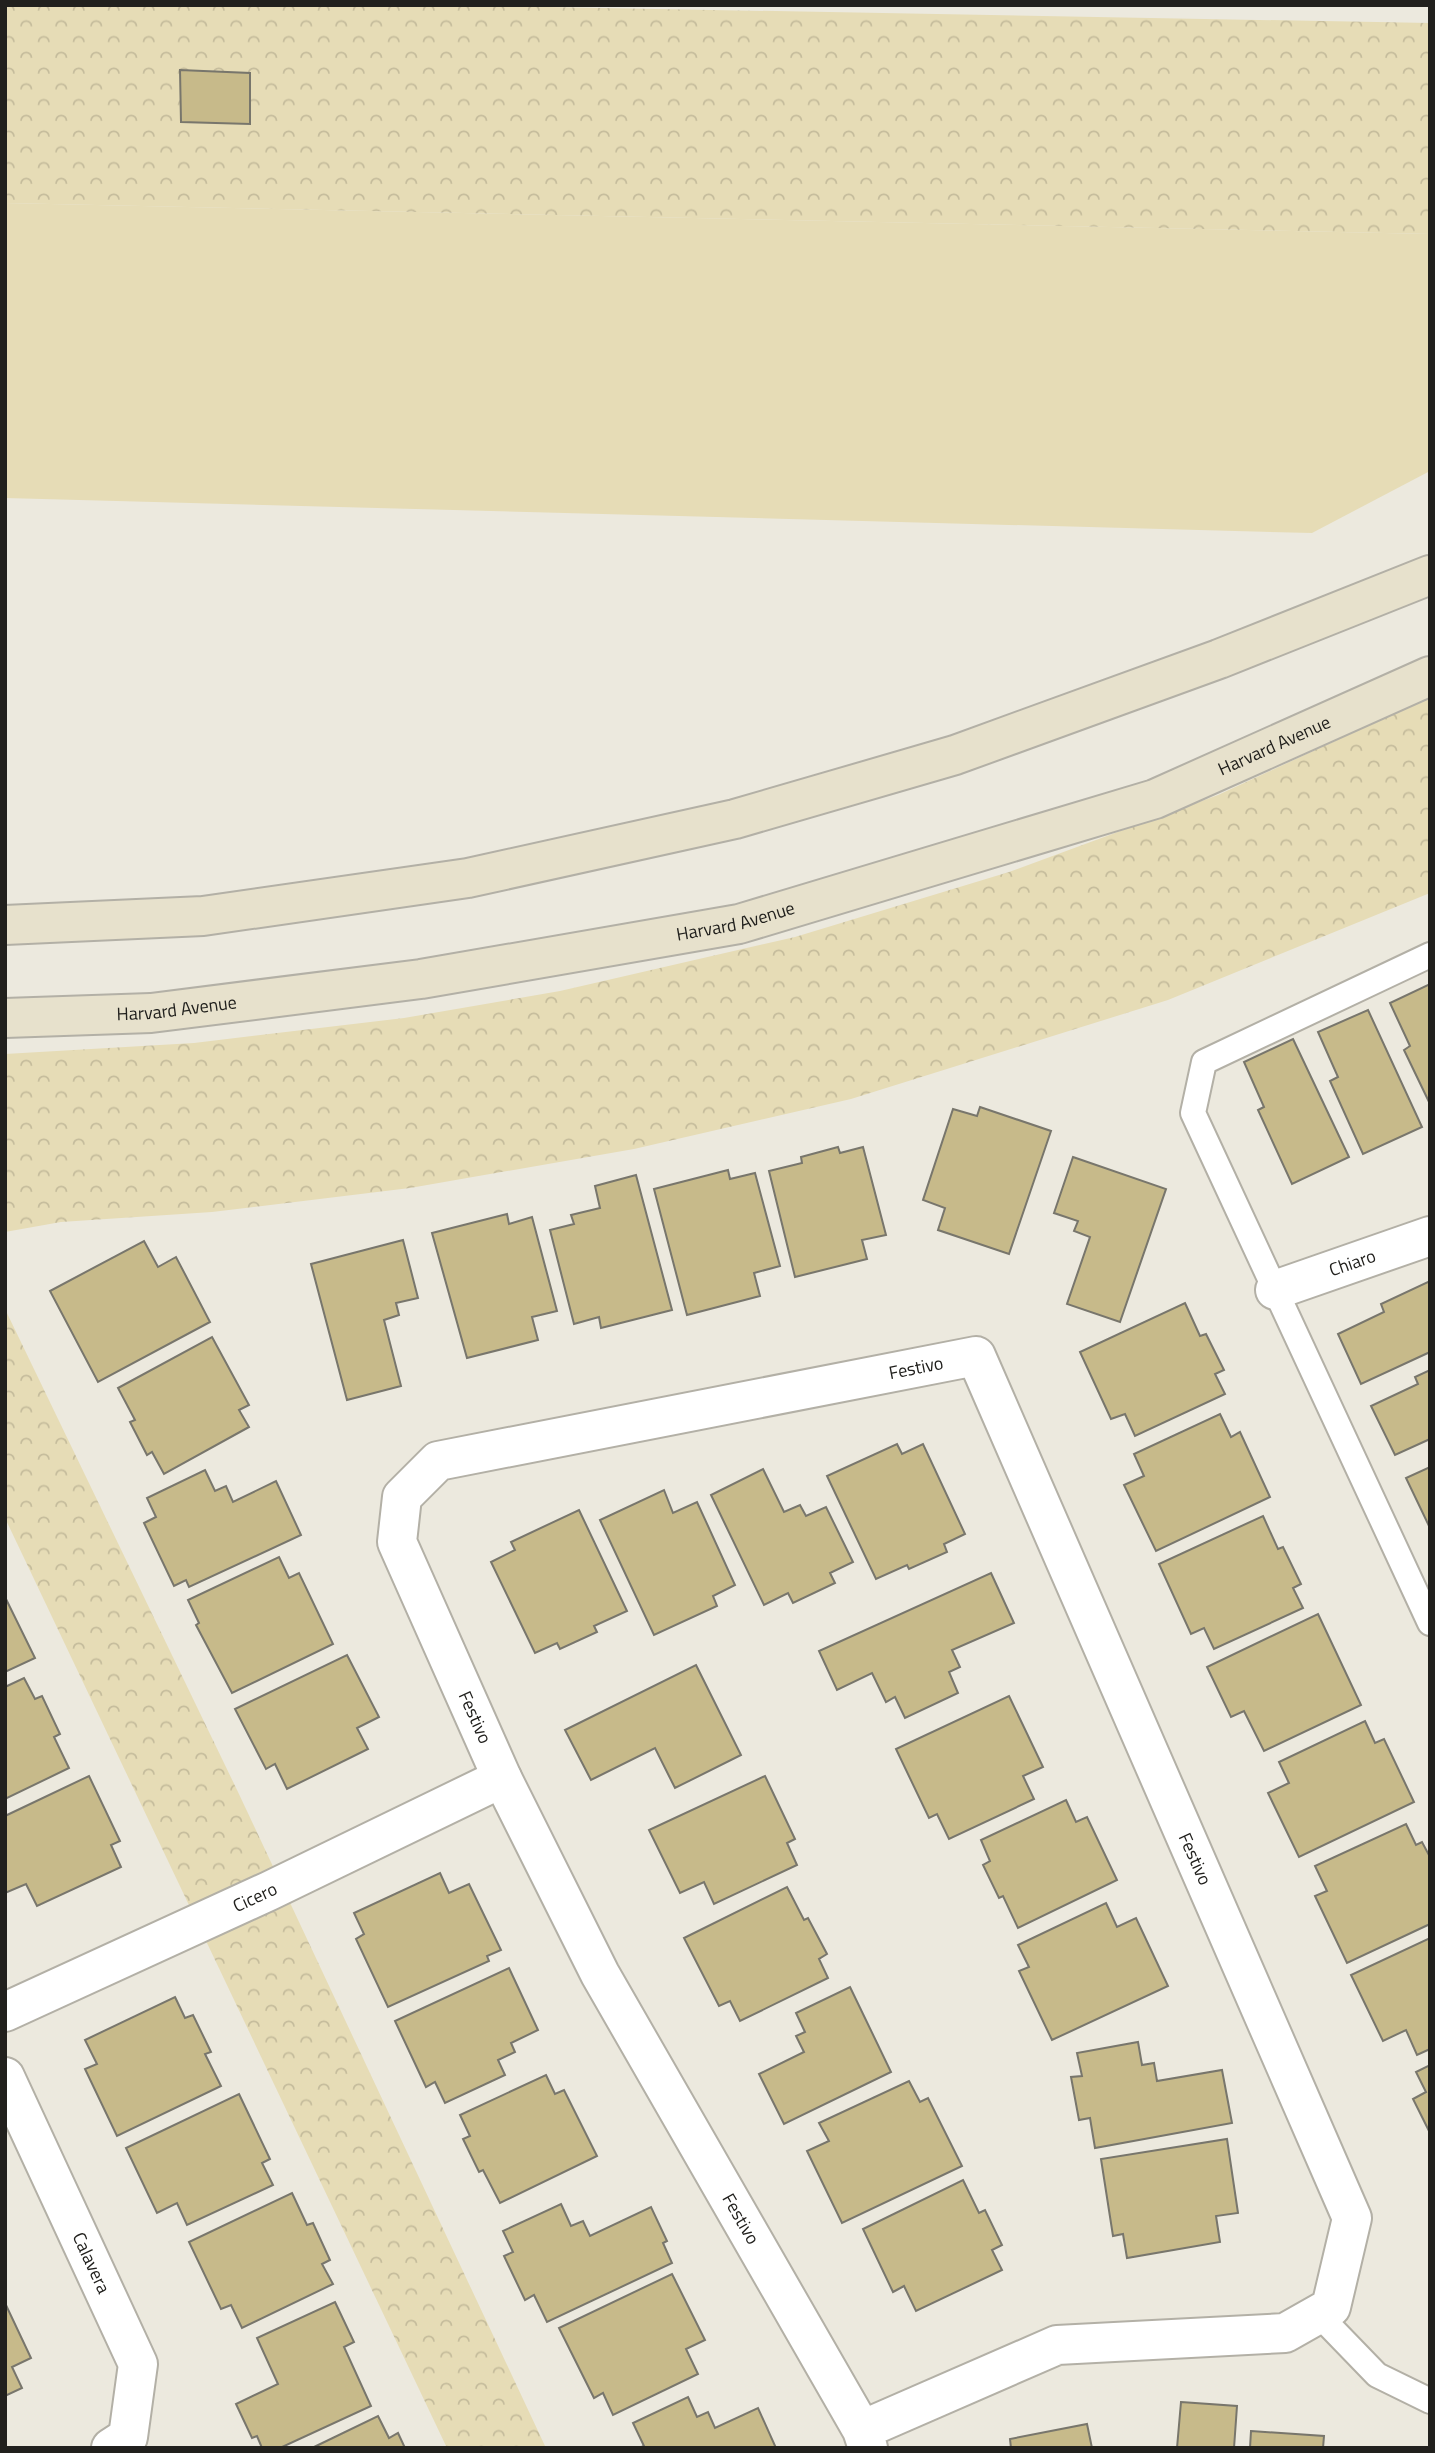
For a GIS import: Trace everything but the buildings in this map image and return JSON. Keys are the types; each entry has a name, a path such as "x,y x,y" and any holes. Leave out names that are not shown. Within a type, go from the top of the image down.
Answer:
{"main road":[{"path":"5,925 203,916 415,886 468,878 735,820 955,755 1219,659 1430,575"},
{"name":"Harvard Avenue","path":"5,1018 151,1013 421,978 738,925 1155,799 1430,676"}],"street":[{"name":"Chiaro","path":"1275,1290 1430,1236"},
{"name":"Festivo","path":"975,1356 1352,2218 1331,2307 1285,2333 1057,2345 865,2439 600,1974 502,1777 397,1542 402,1497 438,1461 975,1356"},
{"name":"Cicero","path":"5,2012 269,1891 502,1777"},
{"name":"Calavera","path":"5,2077 138,2364 128,2437 111,2448"}],"lane":[{"path":"1430,955 1205,1062 1192,1114 1430,1623"},
{"path":"1318,2314 1377,2375 1430,2400"}],"green space":[{"path":"5,5 440,5 1430,23 1430,234 5,203"},
{"path":"5,203 1430,234 1430,471 1312,533 5,498"},
{"path":"1430,697 1430,893 1168,1000 851,1099 634,1149 410,1188 212,1212 61,1222 5,1232 5,1054 194,1043 404,1018 560,991 795,937 1009,872 1218,795"},
{"path":"5,1309 238,1792 546,2448 447,2448 5,1518"}]}
